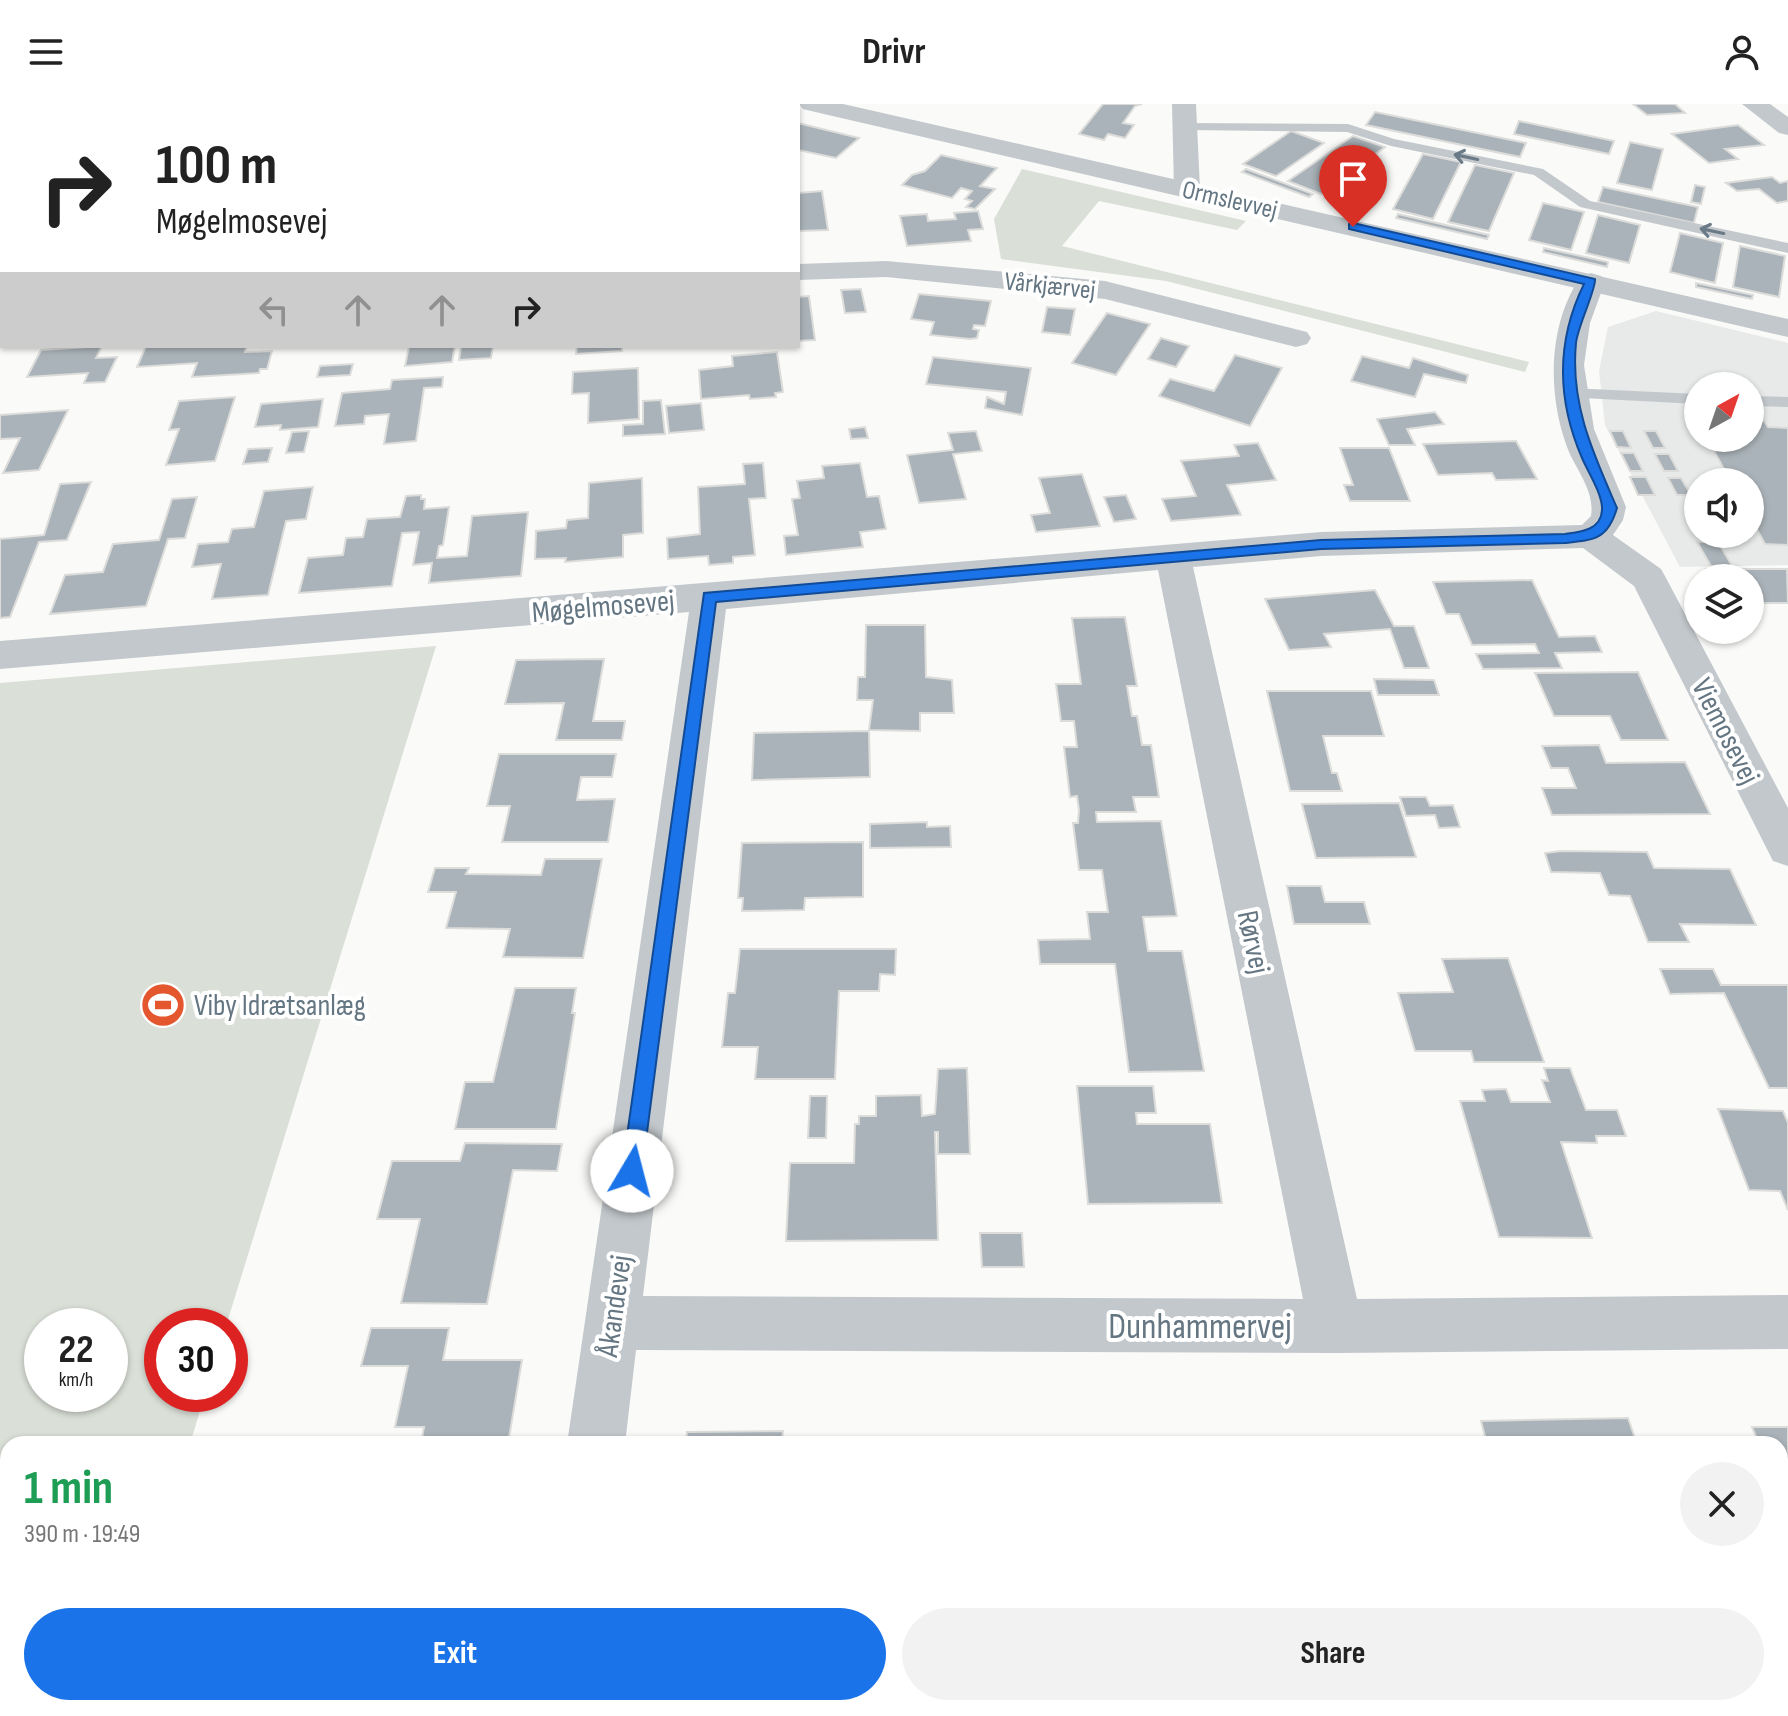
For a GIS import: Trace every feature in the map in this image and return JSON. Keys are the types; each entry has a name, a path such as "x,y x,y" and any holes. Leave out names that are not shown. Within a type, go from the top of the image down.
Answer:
{"street":[{"path":"1754,104 1787,126"},
{"name":"Ormslevvej","path":"817,105 1788,328"},
{"path":"1184,115 1187,189"},
{"name":"Vårkjærvej","path":"800,272 886,269 1105,290 1296,338"},
{"path":"1590,536 1605,524 1610,508 1578,433 1569,393 1570,341 1578,307 1591,282"},
{"name":"Møgelmosevej","path":"0,655 1321,544 1590,536"},
{"name":"Viemosevej","path":"1590,536 1648,578 1788,849"},
{"name":"Rørvej","path":"1173,557 1336,1326"},
{"name":"Åkandevej","path":"597,1436 709,597"},
{"name":"Dunhammervej","path":"612,1323 1336,1326 1788,1322"}],"lane":[{"path":"1184,115 1348,128 1391,142 1538,172 1585,204 1788,248"},
{"path":"1569,393 1684,398"},
{"path":"1764,401 1788,402"}],"shaded area":[{"path":"1022,169 1246,221 1237,230 1099,201 1062,246 1529,362 1525,372 1166,281 1001,259 994,219"},
{"path":"1656,311 1788,343 1788,565 1684,564 1680,567 1605,425 1599,371 1608,327"},
{"name":"Viby Idrætsanlæg","path":"436,646 232,1308 144,1308 144,1412 200,1412 192,1436 0,1436 0,683"}],"building":[{"path":"1103,104 1142,104 1135,106 1123,123 1134,125 1125,138 1108,134 1104,140 1079,134"},
{"path":"1633,104 1675,104 1685,113 1647,115"},
{"path":"1375,112 1526,143 1520,157 1366,125"},
{"path":"1519,121 1614,141 1609,154 1514,134"},
{"path":"800,123 859,138 836,158 800,150"},
{"path":"1738,125 1764,145 1725,149 1738,159 1709,163 1672,134"},
{"path":"1291,131 1324,143 1276,176 1243,164"},
{"path":"1353,136 1385,147 1321,194 1288,181"},
{"path":"1630,142 1663,149 1652,190 1617,183"},
{"path":"1423,154 1461,162 1433,219 1393,209"},
{"path":"941,155 997,168 980,186 995,189 975,209 966,207 972,201 965,199 972,191 961,188 952,198 902,185 912,175 925,171"},
{"path":"1475,165 1514,173 1489,231 1448,222"},
{"path":"1246,169 1313,194 1309,197 1242,172"},
{"path":"1772,177 1780,183 1788,181 1788,201 1777,203 1759,189 1737,191 1726,183"},
{"path":"1695,185 1705,187 1701,204 1691,202"},
{"path":"1603,187 1698,207 1694,223 1598,202"},
{"path":"822,191 828,230 800,231 800,193"},
{"path":"1543,203 1584,212 1571,250 1529,240"},
{"path":"978,211 983,229 968,230 971,241 907,246 900,216 927,214 928,221 956,219 954,213"},
{"path":"1398,214 1489,235 1487,239 1396,218"},
{"path":"1598,215 1640,225 1629,263 1586,253"},
{"path":"1680,233 1723,243 1715,283 1670,272"},
{"path":"1740,246 1785,256 1779,297 1733,287"},
{"path":"1544,248 1608,262 1607,267 1543,252"},
{"path":"1696,283 1753,295 1752,299 1696,287"},
{"path":"861,289 866,312 845,313 841,290"},
{"path":"919,294 991,301 985,326 974,325 973,329 979,330 977,338 930,335 934,322 911,319"},
{"path":"809,296 815,340 800,341 800,297"},
{"path":"1047,307 1075,309 1070,335 1042,332"},
{"path":"1107,313 1150,324 1116,375 1072,363"},
{"path":"1161,338 1189,346 1176,367 1148,359"},
{"path":"101,348 96,358 117,357 105,382 84,383 88,373 27,377 41,350"},
{"path":"145,348 272,351 267,369 260,369 259,373 192,377 197,363 137,367"},
{"path":"409,348 455,348 452,362 405,366"},
{"path":"461,348 493,348 491,358 459,360"},
{"path":"577,348 622,348 622,351 576,354"},
{"path":"777,352 783,392 775,393 776,397 750,399 749,395 701,399 699,370 733,366 732,356"},
{"path":"1235,355 1282,368 1250,426 1159,396 1170,379 1214,391"},
{"path":"1362,356 1409,368 1413,358 1468,375 1466,383 1424,374 1415,397 1351,381"},
{"path":"933,357 1031,368 1022,415 985,408 987,397 1004,404 1006,392 926,384"},
{"path":"353,364 350,375 317,377 320,366"},
{"path":"638,368 639,419 588,423 589,393 572,394 573,372"},
{"path":"443,377 442,387 424,388 416,441 384,444 389,414 365,416 364,424 335,426 342,393 390,389 392,380"},
{"path":"235,397 215,461 166,465 179,429 169,430 179,401"},
{"path":"323,399 318,427 280,430 281,425 255,427 261,404"},
{"path":"661,400 665,434 623,436 623,425 643,424 643,401"},
{"path":"701,403 704,430 669,433 666,406"},
{"path":"68,410 39,470 3,473 20,438 0,439 0,415"},
{"path":"1435,412 1444,424 1407,429 1415,445 1389,445 1377,419"},
{"path":"1764,421 1768,427 1788,428 1788,545 1764,542 1764,468 1723,468 1715,452 1764,452"},
{"path":"865,427 868,438 851,439 849,429"},
{"path":"309,431 304,452 286,453 292,432"},
{"path":"976,431 982,451 953,454 966,499 919,503 907,455 953,450 948,433"},
{"path":"1610,431 1623,431 1631,448 1617,447"},
{"path":"1644,431 1656,431 1665,448 1653,448"},
{"path":"1516,441 1537,479 1496,480 1492,473 1438,475 1423,444"},
{"path":"1258,443 1276,480 1227,485 1241,515 1171,521 1162,499 1196,496 1181,461 1239,456 1234,445"},
{"path":"272,448 268,462 243,464 248,449"},
{"path":"1340,448 1389,448 1410,501 1350,501 1344,485 1353,485"},
{"path":"1621,453 1634,453 1643,471 1630,471"},
{"path":"1655,454 1669,454 1678,471 1664,471"},
{"path":"763,463 766,498 749,499 755,555 733,557 733,563 709,565 708,556 668,559 667,538 700,534 698,487 745,484 743,464"},
{"path":"860,463 867,497 879,496 886,529 860,532 863,547 786,555 784,536 798,535 792,499 800,498 797,481 824,478 822,466"},
{"path":"1082,474 1100,526 1036,532 1031,515 1050,513 1039,478"},
{"path":"1630,477 1646,477 1655,495 1638,495"},
{"path":"642,478 643,533 623,535 623,557 565,562 566,558 535,559 536,531 566,528 567,520 588,518 589,483"},
{"path":"1668,478 1681,478 1684,483 1684,495 1677,495"},
{"path":"91,482 67,540 39,542 10,617 0,618 0,539 44,535 60,484"},
{"path":"313,487 306,519 286,521 268,595 212,599 221,564 192,567 198,544 228,542 232,529 254,527 264,491"},
{"path":"421,495 421,499 425,499 424,509 449,507 443,545 439,546 437,558 467,556 472,516 528,512 521,576 429,583 432,563 413,565 419,532 402,533 392,586 299,593 308,558 343,555 346,538 363,537 367,519 400,517 406,496"},
{"path":"1126,495 1136,519 1114,522 1104,497"},
{"path":"197,497 185,538 168,539 146,606 50,614 65,575 103,572 113,544 159,540 172,499"},
{"path":"1700,548 1722,548 1731,564 1710,564"},
{"path":"1764,569 1787,569 1788,603 1764,603"},
{"path":"1532,580 1559,637 1595,636 1602,652 1555,653 1562,668 1483,669 1476,654 1539,653 1535,644 1472,645 1459,614 1446,614 1433,582"},
{"path":"1375,590 1394,626 1414,626 1429,668 1404,668 1390,629 1324,634 1331,647 1289,650 1265,599"},
{"path":"1125,617 1137,686 1127,686 1132,716 1137,716 1142,745 1151,745 1159,797 1133,797 1136,812 1096,812 1097,822 1161,821 1177,916 1143,917 1148,951 1182,951 1204,1071 1129,1072 1115,964 1040,964 1038,940 1090,939 1087,912 1108,912 1102,870 1079,870 1073,823 1078,823 1079,810 1077,796 1070,797 1064,747 1077,747 1074,721 1061,721 1056,684 1081,684 1072,618"},
{"path":"866,625 925,625 926,677 952,680 954,713 920,713 920,731 869,730 873,700 857,700 858,677 865,677"},
{"path":"604,659 593,721 625,721 622,740 556,740 564,703 505,704 516,660"},
{"path":"1638,672 1668,740 1621,740 1610,716 1554,716 1535,673"},
{"path":"1374,679 1434,680 1439,695 1378,695"},
{"path":"1267,691 1371,691 1384,736 1323,736 1332,773 1337,773 1342,791 1290,791"},
{"path":"869,731 870,777 752,780 754,733"},
{"path":"1599,745 1606,763 1685,762 1710,814 1552,815 1542,788 1576,788 1568,768 1551,768 1542,746"},
{"path":"499,754 616,754 612,777 581,777 577,800 615,799 608,842 502,842 510,806 487,806"},
{"path":"1400,797 1426,797 1430,806 1453,805 1460,827 1439,828 1435,815 1406,816"},
{"path":"1399,803 1416,857 1316,858 1302,804"},
{"path":"927,822 927,827 950,826 951,847 870,848 870,824"},
{"path":"863,842 863,897 805,898 804,910 742,911 743,898 738,898 742,843"},
{"path":"1647,852 1654,868 1730,869 1756,925 1680,924 1689,942 1648,942 1630,896 1609,895 1600,873 1551,872 1545,853"},
{"path":"545,859 602,859 583,958 503,957 510,929 446,928 456,892 428,892 435,868 469,868 466,874 541,875"},
{"path":"1287,886 1321,886 1325,902 1364,902 1370,924 1294,924"},
{"path":"740,949 896,949 895,975 880,974 879,991 839,991 835,1079 755,1079 758,1047 722,1047 728,993 735,993"},
{"path":"1508,958 1544,1062 1474,1062 1471,1051 1415,1051 1398,993 1453,992 1442,959"},
{"path":"1660,969 1713,969 1721,985 1788,985 1788,1088 1769,1088 1724,993 1670,994"},
{"path":"515,988 576,988 572,1013 575,1013 556,1129 455,1129 465,1082 493,1082"},
{"path":"967,1068 970,1154 938,1154 938,1132 935,1132 938,1240 786,1241 790,1163 854,1163 855,1124 859,1124 859,1116 876,1116 876,1096 921,1095 922,1116 935,1114 938,1069"},
{"path":"1544,1068 1570,1068 1586,1110 1617,1110 1626,1136 1596,1136 1597,1143 1561,1142 1592,1238 1499,1237 1460,1101 1485,1101 1482,1090 1506,1089 1511,1102 1550,1102 1542,1080 1548,1081"},
{"path":"1077,1086 1153,1086 1156,1113 1136,1113 1137,1124 1210,1124 1222,1203 1088,1204"},
{"path":"810,1096 827,1096 826,1138 808,1138"},
{"path":"1718,1109 1783,1111 1788,1123 1788,1210 1780,1191 1749,1190"},
{"path":"465,1143 562,1144 557,1171 513,1170 487,1304 401,1303 420,1219 377,1219 392,1161 460,1161"},
{"path":"980,1233 1022,1233 1024,1267 982,1267"},
{"path":"371,1328 449,1328 443,1360 522,1360 509,1436 422,1436 424,1427 395,1427 408,1366 361,1366"},
{"path":"1628,1418 1634,1436 1485,1436 1481,1421"},
{"path":"1752,1427 1788,1427 1788,1436 1756,1436"},
{"path":"783,1431 783,1436 687,1436 687,1432"}],"place":[{"name":"Viby Idrætsanlæg","path":"163,1005"}],"route":[{"path":"632,1171 709,597 1321,544 1565,539 1590,536 1605,524 1610,508 1578,433 1569,393 1570,341 1578,307 1591,282 1353,227"}]}
